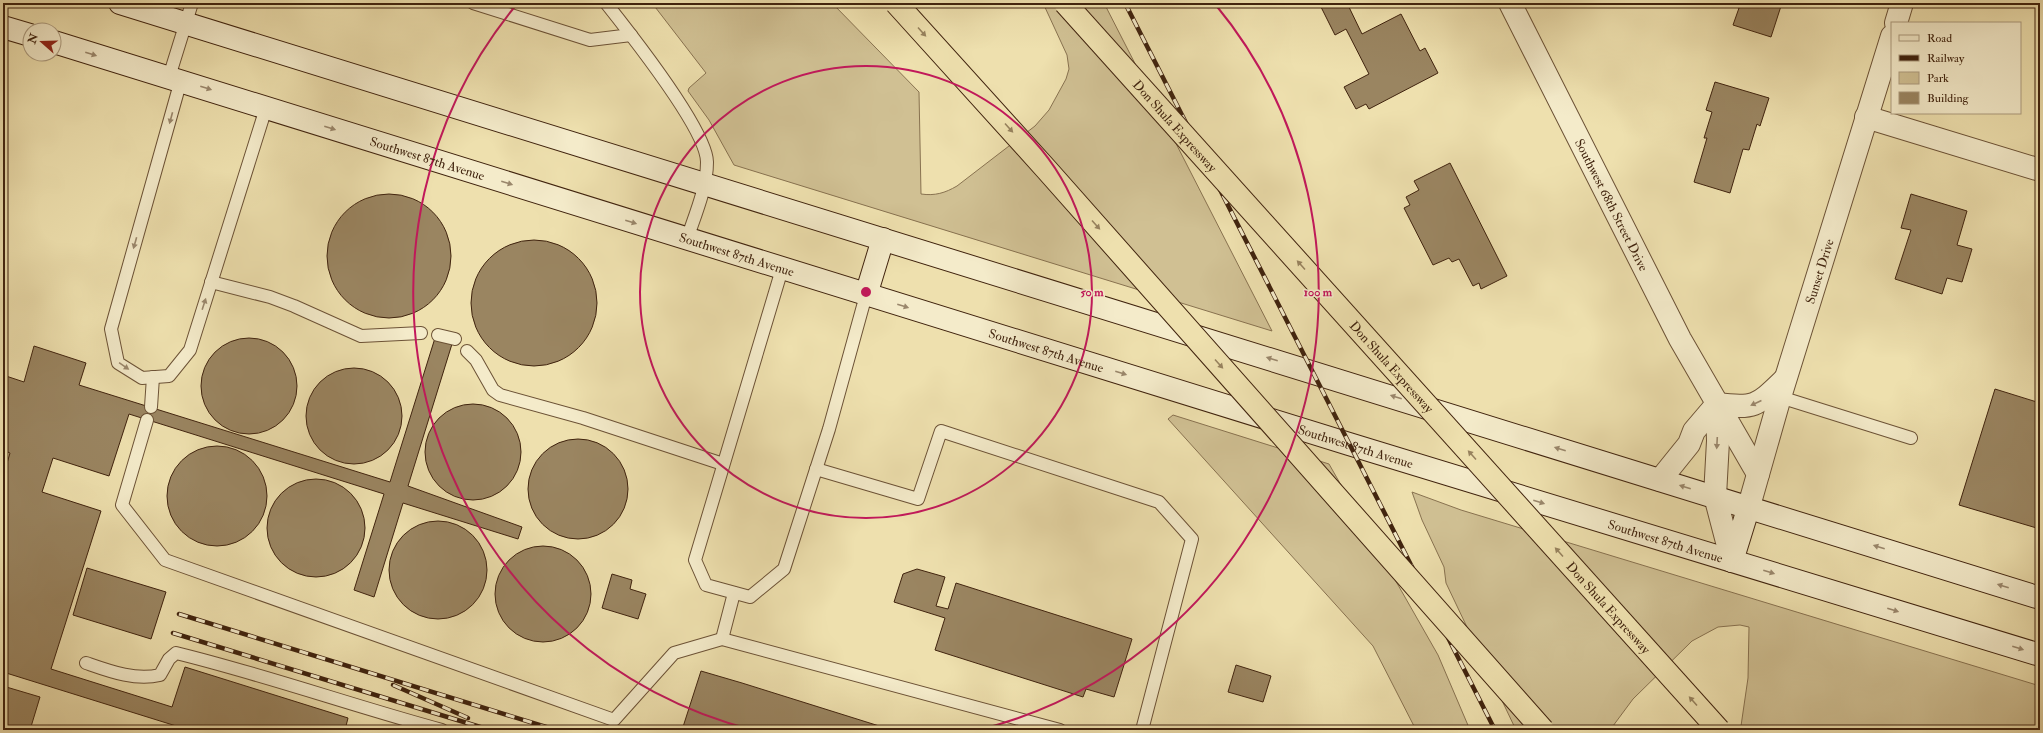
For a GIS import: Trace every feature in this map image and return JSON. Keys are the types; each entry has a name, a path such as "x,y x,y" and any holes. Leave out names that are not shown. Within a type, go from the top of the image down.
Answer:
{"highway":[{"path":"896,3 1052,176 1543,730"},
{"name":"Don Shula Expressway","path":"1065,3 1719,730"}],"main road":[{"path":"120,3 189,13 704,184 1660,480 1749,506 2040,598"},
{"name":"Southwest 68th Street Drive","path":"1510,3 1680,339 1758,474"},
{"path":"1896,22 1902,3"},
{"path":"3,27 22,33"},
{"name":"Sunset Drive","path":"1732,561 1782,387 1891,39"},
{"name":"Southwest 87th Avenue","path":"62,44 175,78 266,108 687,239 2040,655"},
{"path":"1866,117 2040,170"},
{"path":"866,294 883,240"},
{"path":"1660,480 1689,444 1694,432 1717,404 1744,407 1754,405 1761,402 1782,387"},
{"name":"Southwest 68th Street Drive","path":"1717,404 1718,441 1715,496 1732,561"}],"lane":[{"path":"473,3 590,40 631,35"},
{"path":"606,3 631,35 698,132 705,147 707,162 704,184 687,239"},
{"path":"189,13 175,78 111,328 118,363 142,378 168,376 190,350 266,108"},
{"path":"782,268 695,560 706,585 750,597 784,569 830,429 866,294"},
{"path":"211,282 270,297 361,336 421,334"},
{"path":"438,335 455,339"},
{"path":"467,351 476,360 493,390 500,395 583,418 723,464"},
{"path":"151,407 153,377"},
{"path":"1782,387 1911,438"},
{"path":"147,420 122,505 165,560 614,720 674,653 722,639 1060,730"},
{"path":"816,469 918,499 941,431 1159,502 1192,539 1142,730"},
{"path":"722,639 734,593"},
{"path":"86,663 116,673 148,678 160,675 169,659 176,653 234,667 374,712 442,730"}],"green space":[{"path":"652,3 832,3 919,92 921,194 931,195 944,192 957,186 1035,126 1049,110 1066,79 1069,69 1067,55 1043,3 1104,3 1272,331 734,165 709,120 688,91 689,88 706,73"},
{"path":"1173,415 1329,464 1438,655 1470,730 1416,730 1373,646 1168,419"},
{"path":"1412,492 1461,510 2040,686 2040,730 1746,730 1741,726 1748,678 1749,627 1740,625 1718,627 1692,641 1633,699 1610,730 1516,730 1446,583 1444,567 1422,520"}],"building":[{"path":"1319,3 1347,3 1362,34 1401,14 1420,51 1425,48 1438,73 1369,109 1366,104 1356,109 1344,87 1369,74 1346,29 1335,35"},
{"path":"1722,3 1782,3 1771,37 1733,25 1739,8"},
{"path":"1715,82 1769,98 1760,126 1757,124 1749,150 1743,149 1730,193 1694,182 1707,138 1704,138 1712,112 1706,110"},
{"path":"1450,163 1507,276 1481,289 1479,283 1473,286 1459,259 1452,262 1449,258 1433,265 1404,208 1410,205 1406,197 1419,190 1414,181"},
{"path":"389,194 413,198 424,204 433,212 441,221 447,232 451,256 447,280 441,291 433,300 424,308 413,314 389,318 365,314 354,308 345,300 337,291 331,280 327,256 331,232 337,221 345,212 354,204 365,198"},
{"path":"1911,194 1967,211 1957,245 1972,249 1962,282 1947,278 1942,294 1895,279 1911,230 1901,228"},
{"path":"534,240 558,245 569,251 582,263 592,279 597,303 592,327 586,338 574,351 558,361 534,366 510,361 499,355 486,343 476,327 471,303 476,279 482,268 494,255 510,245"},
{"path":"249,338 267,341 283,352 294,368 297,386 294,404 283,420 267,431 249,434 231,431 215,420 204,404 201,386 204,368 215,352 231,341"},
{"path":"435,338 452,344 408,486 522,527 518,539 403,503 374,597 354,590 384,494 129,414 109,476 53,458 42,492 101,511 51,669 172,707 185,667 348,718 345,730 189,730 3,672 3,477 10,453 3,450 3,375 24,382 34,346 86,363 79,385 390,482"},
{"path":"354,368 372,371 388,382 399,398 402,416 399,434 388,450 372,461 354,464 336,461 320,450 309,434 306,416 309,398 320,382 336,371"},
{"path":"1995,389 2040,403 2040,529 1959,505"},
{"path":"473,404 491,408 500,412 507,418 513,425 517,434 521,452 517,470 513,479 507,486 500,492 491,496 473,500 455,496 446,492 439,486 433,479 429,470 425,452 429,434 433,425 439,418 446,412 455,408"},
{"path":"578,439 597,443 613,454 624,470 628,489 624,508 613,524 597,535 578,539 559,535 543,524 532,508 528,489 532,470 543,454 559,443"},
{"path":"217,446 236,450 252,461 263,477 267,496 263,515 252,531 236,542 217,546 198,542 182,531 171,515 167,496 171,477 182,461 198,450"},
{"path":"316,479 335,483 351,493 361,509 365,528 361,547 351,563 335,573 316,577 297,573 281,563 271,547 267,528 271,509 281,493 297,483"},
{"path":"438,521 457,525 473,535 483,551 487,570 483,589 473,605 457,615 438,619 419,615 403,605 393,589 389,570 393,551 403,535 419,525"},
{"path":"543,546 561,550 577,560 587,576 591,594 587,612 577,628 561,638 543,642 525,638 509,628 499,612 495,594 499,576 509,560 525,550"},
{"path":"87,568 166,592 151,639 73,615"},
{"path":"917,569 945,577 936,606 948,609 956,583 1132,639 1114,697 1086,689 1083,697 935,650 945,618 894,602 903,574"},
{"path":"612,574 632,580 630,589 646,594 638,619 602,608"},
{"path":"1236,665 1271,676 1263,702 1228,692"},
{"path":"701,671 742,683 892,730 682,730"},
{"path":"3,686 40,697 30,730 3,730"}],"railway":[{"path":"1125,3 1495,730"},
{"path":"179,614 556,730"},
{"path":"173,633 490,730"},
{"path":"393,685 468,718"}]}
